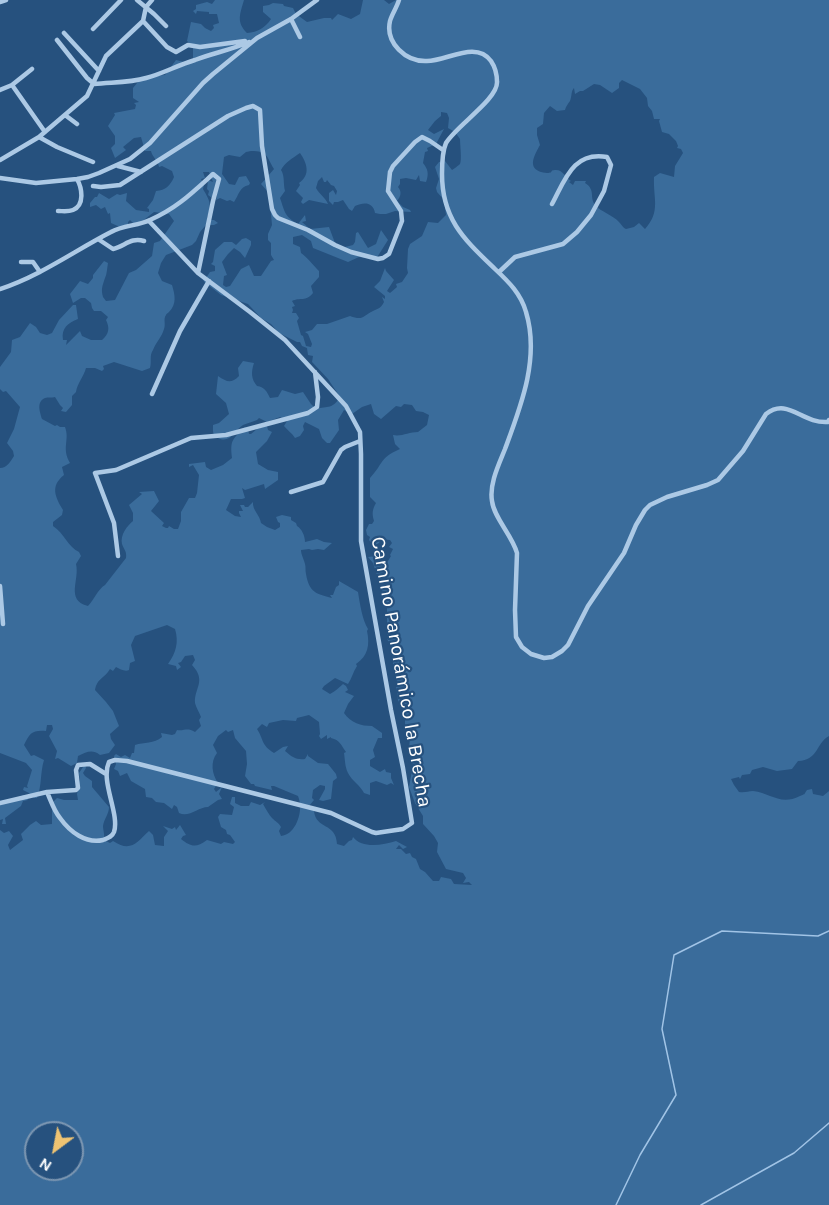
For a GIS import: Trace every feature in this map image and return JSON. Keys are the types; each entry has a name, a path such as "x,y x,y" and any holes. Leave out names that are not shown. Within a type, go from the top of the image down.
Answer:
{"street":[{"path":"0,2 6,0"},
{"path":"93,29 122,0"},
{"path":"137,0 166,26"},
{"path":"0,160 39,137 87,96 106,56 143,21 146,7 152,0"},
{"path":"57,40 94,84 127,82 146,78 220,51 236,48 291,19 317,0"},
{"path":"399,0 390,21 390,33 394,46 407,56 427,61 476,52 483,53 495,66 498,82 496,89 453,134 443,150 443,197 459,231 517,292 530,328 528,376 492,491 494,508 515,544 517,554 515,623 516,637 522,647 531,654 544,658 552,657 568,645 588,606 624,553 642,515 650,505 718,480 743,451 766,414 782,408 819,422 829,420"},
{"path":"291,19 300,37"},
{"path":"143,21 167,47 176,52 188,45 200,47 233,44 257,38"},
{"path":"64,33 99,72"},
{"path":"0,178 36,183 77,179 117,165 137,154 150,143 203,83 257,38"},
{"path":"0,90 12,85 32,69"},
{"path":"12,85 45,132"},
{"path":"93,186 120,185 228,116 246,108 258,107 262,146 272,209 275,215 335,245 378,259 387,257 391,251 402,218 388,191 392,169 422,137 443,150"},
{"path":"65,116 77,124"},
{"path":"39,137 93,162"},
{"path":"499,272 515,256 563,244 577,232 591,215 604,191 611,165 607,157 585,158 575,164 552,204"},
{"path":"117,165 141,172"},
{"path":"0,289 40,272 112,231 149,221 178,205 213,174 219,179 198,273"},
{"path":"58,211 75,210 78,206 81,187 77,179"},
{"name":"Camino Panorámico la Brecha","path":"106,774 109,762 127,761 331,813 376,833 403,830 412,823 361,541 360,432 346,406 285,340 198,273 149,221"},
{"path":"98,239 113,249 128,241 139,239 144,241"},
{"path":"21,262 33,262 40,272"},
{"path":"152,394 180,331 209,281"},
{"path":"118,556 114,523 95,473 116,470 191,438 226,435 308,412 317,407 315,372"},
{"path":"291,492 323,482 341,450 360,441"},
{"path":"0,586 3,624"},
{"path":"0,803 47,792 76,790 78,788 76,770 78,765 90,764 106,774 113,810 115,830 113,835 100,841 88,841 71,830 59,817 47,792"}],"shaded area":[{"path":"215,0 244,0 240,21 247,33 261,29 269,22 271,19 263,12 263,6 273,3 293,8 296,14 307,22 324,18 332,20 338,14 351,19 360,14 363,0 384,0 389,4 396,0 829,0 829,736 810,758 798,761 792,769 777,771 763,767 752,770 750,774 742,775 740,779 739,777 731,779 739,792 759,792 787,800 804,794 807,790 812,789 813,794 823,796 829,791 829,1205 0,1205 0,830 4,833 9,831 13,836 8,845 10,850 23,840 21,834 36,821 41,825 52,824 51,804 57,798 78,800 79,773 85,764 86,768 83,773 92,781 92,787 109,807 103,826 104,840 110,843 113,841 125,846 133,845 149,831 153,835 155,845 164,846 164,837 168,831 163,826 172,829 175,827 176,830 180,825 186,835 181,839 188,844 197,845 207,840 221,844 224,842 233,844 235,842 221,827 218,817 220,814 232,815 234,807 230,804 232,797 235,797 235,803 241,806 249,806 251,802 260,805 265,802 263,804 269,814 281,827 279,831 281,836 293,829 299,815 298,796 274,786 271,786 272,790 251,784 245,776 246,751 235,738 233,730 228,732 226,730 218,736 213,745 217,753 213,760 214,776 218,783 214,789 216,792 222,787 219,794 222,799 190,813 179,813 174,805 172,809 164,803 146,797 145,789 131,781 127,773 120,776 114,769 116,754 130,758 134,753 135,745 156,741 162,737 161,733 172,735 177,730 188,729 195,732 201,726 199,720 201,717 195,703 199,676 192,665 195,660 193,655 185,656 178,663 181,667 177,670 176,666 168,664 175,652 177,638 175,629 167,625 135,636 131,645 135,661 130,663 129,670 116,667 113,671 110,669 96,686 95,690 113,711 119,726 110,734 115,745 109,753 100,755 87,752 78,756 77,763 71,766 58,758 55,759 57,751 49,736 53,729 52,725 47,725 46,731 32,733 24,745 31,756 34,755 44,760 39,793 37,798 34,798 23,790 24,787 28,788 32,770 26,763 0,753 0,468 6,466 14,456 7,443 14,429 20,407 6,391 3,392 0,389 0,367 11,352 12,340 20,337 30,323 40,333 47,335 52,333 59,320 73,305 76,305 78,319 64,329 63,340 67,340 66,345 80,331 82,336 91,340 102,340 108,331 106,320 108,317 101,311 94,311 91,303 85,298 73,303 70,294 80,281 88,284 104,261 108,263 102,288 103,297 106,301 115,300 129,273 152,256 154,243 160,241 174,221 169,214 154,212 140,223 134,224 130,220 128,226 120,227 111,223 110,213 108,214 105,207 101,209 96,205 90,207 90,203 99,193 109,199 117,194 127,193 126,201 136,210 149,212 147,208 156,191 165,189 171,183 174,177 172,171 162,166 159,167 151,151 145,151 141,137 134,138 123,147 126,150 115,158 111,148 115,144 115,136 108,126 114,113 135,109 134,103 139,102 133,98 133,88 142,77 165,75 176,60 184,62 193,59 193,46 187,41 191,22 201,24 211,31 214,28 213,25 219,23 217,14 197,11 196,14 193,11 196,5 207,2 212,4","holes":["622,80 640,89 647,98 654,119 660,119 662,132 669,134 676,141 677,148 683,153 675,166 674,177 660,173 654,177 655,210 645,229 639,223 625,229 595,205 586,181 575,181 573,185 561,171 540,172 533,162 540,145 537,128 543,124 544,113 550,106 557,111 565,110 574,88 575,94 594,84 612,93 619,88","441,112 447,113 448,128 460,139 461,152 460,164 452,170 445,161 439,162 435,167 439,179 436,188 444,200 446,215 438,223 428,222 422,236 410,244 408,273 390,293 387,291 394,280 385,268 380,281 374,287 385,296 385,299 382,297 384,302 381,307 360,318 350,316 327,324 317,324 312,330 305,332 312,344 311,347 306,346 297,321 299,318 296,313 292,313 292,307 295,306 292,301 308,297 313,293 311,286 319,277 319,271 301,253 300,247 293,244 293,237 302,235 311,241 313,248 348,262 359,257 376,259 388,240 381,230 376,244 368,248 358,232 353,245 341,248 335,243 329,227 310,229 302,222 306,221 305,215 298,224 293,221 286,213 280,198 285,191 281,170 287,162 300,153 306,165 306,173 296,191 303,198 301,202 303,204 309,200 328,204 316,188 322,177 324,182 327,180 337,191 336,195 333,190 329,193 329,201 333,205 334,202 343,200 352,211 355,206 365,204 370,205 375,213 380,214 395,211 411,212 397,201 400,194 398,187 400,179 416,180 419,175 420,181 426,182 428,172 423,163 425,152 428,151 427,148 436,144 444,129 434,134 428,130 441,116","251,151 264,153 274,169 261,184 269,193 272,225 268,240 271,243 271,255 274,260 261,276 254,276 249,265 241,269 230,286 226,287 223,285 224,276 227,275 222,262 234,248 245,258 251,241 246,238 242,239 236,245 232,242 224,242 215,250 211,264 215,266 215,271 210,272 206,278 202,278 221,295 248,304 279,333 300,342 307,348 308,355 313,356 312,362 328,379 340,397 332,405 316,409 303,392 295,394 282,390 278,397 270,398 265,390 257,386 254,381 252,372 254,363 243,361 238,368 239,376 234,380 226,381 218,376 216,394 226,403 229,414 213,425 213,433 218,438 226,439 243,425 259,418 267,422 280,417 287,421 284,426 295,438 300,436 304,430 305,422 319,429 322,438 330,443 339,430 338,420 344,410 352,414 371,404 374,414 381,419 396,406 401,407 404,404 412,405 416,411 429,415 427,425 418,432 393,435 395,444 400,449 385,458 370,478 370,497 376,503 373,512 374,521 369,524 366,530 367,535 373,546 381,539 390,540 392,543 389,547 393,549 388,561 383,563 377,556 368,557 373,563 387,605 387,639 391,646 398,700 405,715 405,724 410,738 409,749 413,765 409,787 423,816 423,824 438,843 437,852 446,869 463,873 466,878 463,883 469,882 472,885 454,884 451,879 441,877 439,881 433,881 420,869 416,859 410,853 406,854 401,849 396,849 399,845 403,849 407,847 396,841 367,845 353,837 344,846 337,844 333,832 318,821 309,806 314,800 313,790 320,785 325,786 325,789 319,800 331,799 336,774 328,764 318,763 308,754 305,759 292,756 285,751 288,746 274,753 265,745 257,729 262,724 267,727 269,723 283,720 296,721 297,718 309,715 319,722 321,739 327,735 327,739 331,737 338,741 346,752 344,753 348,773 364,793 370,795 370,783 376,781 394,785 391,773 386,772 385,769 380,772 370,766 370,760 375,757 373,750 378,738 382,738 382,733 372,726 353,722 344,713 354,696 345,692 348,690 346,686 343,684 330,694 322,689 335,678 348,684 356,664 366,654 368,645 368,629 358,592 339,581 333,595 330,595 332,598 314,591 307,580 301,550 324,550 332,543 317,539 305,542 302,531 291,520 291,517 282,515 276,517 280,527 275,530 267,527 261,523 253,502 248,507 240,505 243,511 239,511 241,517 226,510 231,499 245,498 242,488 245,490 264,484 265,489 278,480 278,472 268,470 258,464 256,452 272,432 267,426 251,434 245,427 233,441 232,458 223,465 211,470 206,467 205,462 189,464 189,467 193,465 199,475 197,493 195,498 189,498 181,512 178,529 162,526 164,523 151,511 159,501 154,491 139,492 142,494 129,505 133,513 133,521 126,528 122,537 126,558 88,606 81,603 75,594 76,564 81,556 53,526 53,522 62,515 63,510 56,496 55,487 64,475 62,467 70,463 66,453 65,427 55,426 42,419 40,402 45,398 55,397 63,408 61,411 66,412 72,405 72,396 86,368 102,371 103,366 114,362 142,371 150,368 152,352 165,327 166,314 172,309 175,299 172,285 162,281 158,273 161,263 166,255 192,245 206,225 218,223 207,218 210,206 203,189 201,179 205,178 203,172 209,172 213,182 208,180 208,195 212,198 217,195 216,200 220,198 234,202 241,189 250,183 246,176 239,177 235,185 229,184 222,174 224,157 229,155 240,157"]},
{"path":"23,795 28,800 23,801 21,806 5,818 6,824 2,824 0,805"}],"waterway":[{"path":"616,1205 640,1155 676,1095 662,1029 674,955 722,931 818,936 829,931"},
{"path":"701,1205 794,1153 829,1123"}]}
